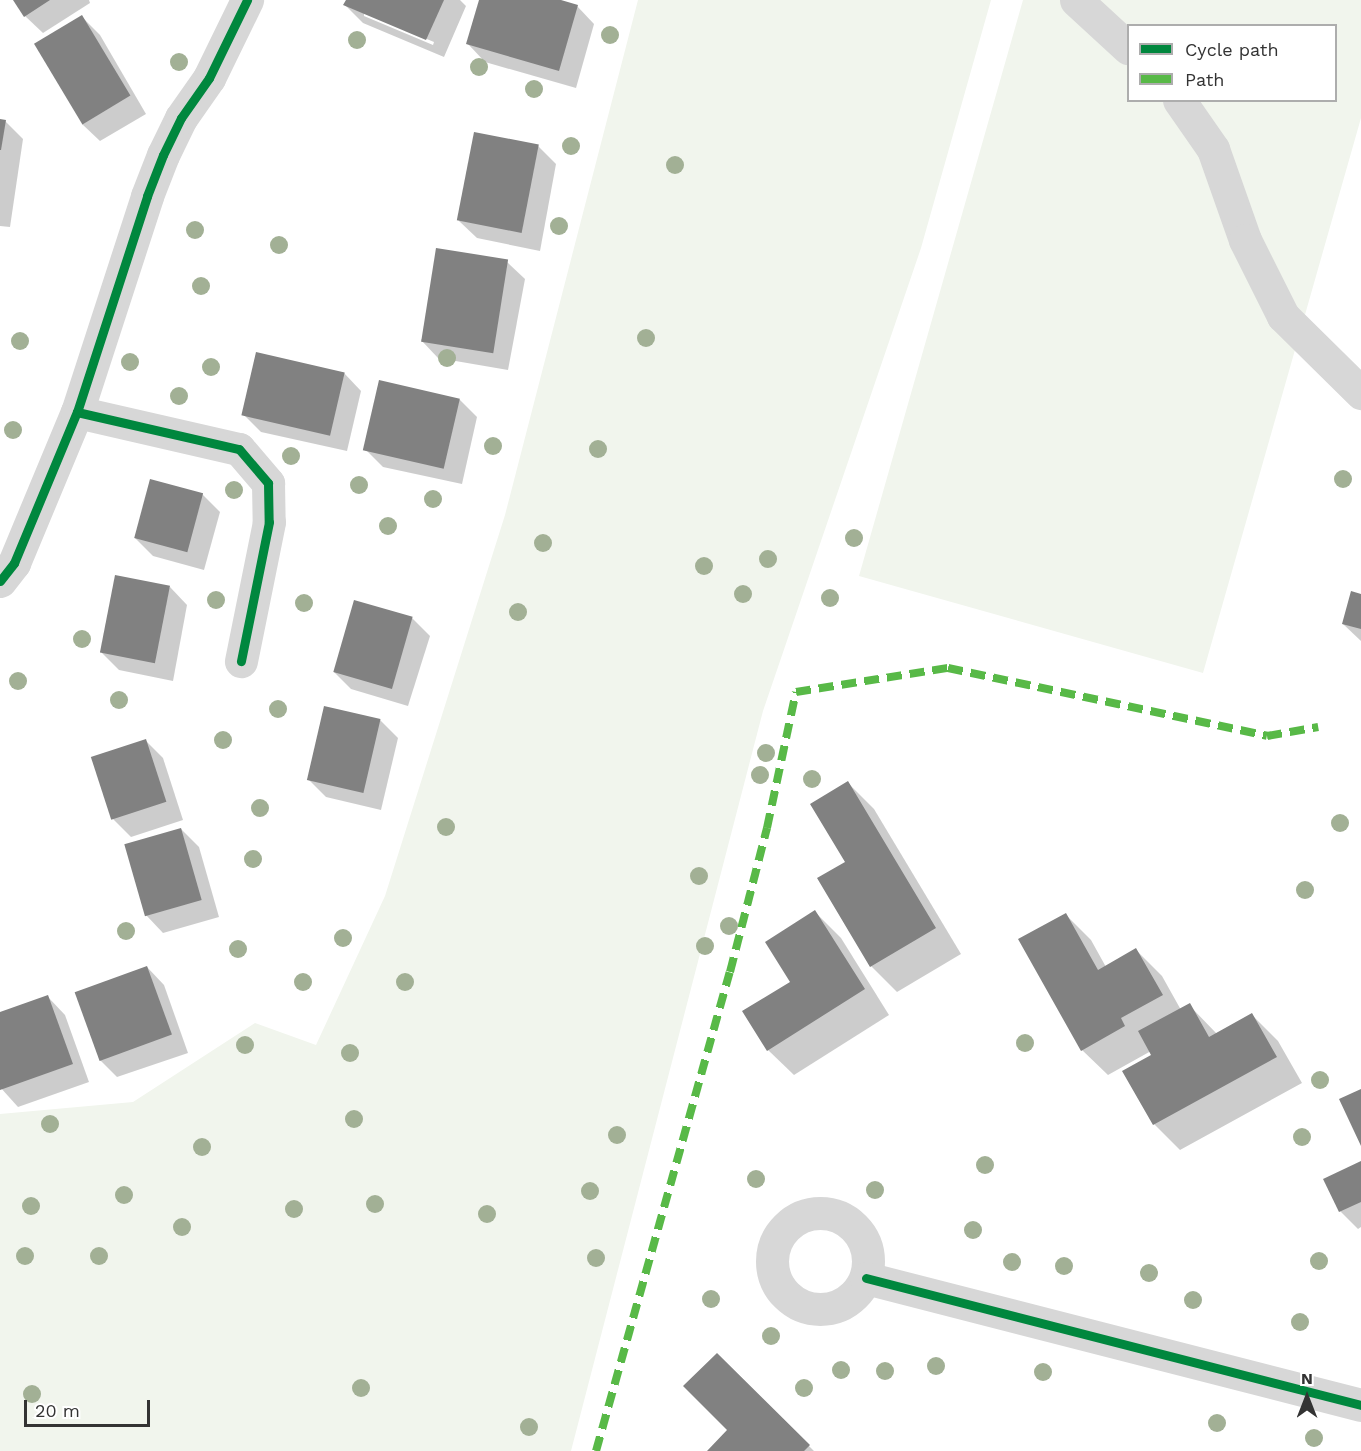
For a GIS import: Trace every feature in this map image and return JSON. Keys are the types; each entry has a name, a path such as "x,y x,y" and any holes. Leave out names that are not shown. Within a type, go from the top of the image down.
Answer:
{"street":[{"path":"0,581 14,563 77,412 147,196 163,154 182,118 209,78 248,0"},
{"path":"1076,0 1127,47"},
{"path":"1180,102 1213,149 1245,240 1283,316 1361,393"},
{"path":"77,412 239,449 268,483 269,522 242,661"},
{"path":"866,1278 1361,1405"}],"shaded area":[{"path":"638,0 991,0 921,248 763,711 571,1451 0,1451 0,1114 133,1102 255,1023 316,1045 385,896 505,515"},
{"path":"1023,0 1361,0 1361,118 1203,673 859,576"}],"building":[{"path":"13,0 50,0 24,17"},
{"path":"346,0 444,0 426,40 343,5"},
{"path":"479,0 561,0 578,5 559,71 466,44"},
{"path":"82,15 130,96 82,124 34,44"},
{"path":"0,119 6,120 1,150 0,150"},
{"path":"474,132 539,145 522,233 457,220"},
{"path":"436,248 508,259 493,353 421,342"},
{"path":"256,352 345,372 330,436 241,415"},
{"path":"379,380 460,399 444,469 363,450"},
{"path":"150,479 203,493 187,552 134,538"},
{"path":"115,575 170,586 155,663 100,653"},
{"path":"1351,591 1361,594 1361,629 1342,624"},
{"path":"354,600 413,617 392,689 333,672"},
{"path":"324,706 381,719 363,793 307,780"},
{"path":"146,739 166,802 111,820 91,757"},
{"path":"848,781 936,928 870,967 817,878 845,862 810,804"},
{"path":"181,828 202,900 145,916 124,844"},
{"path":"815,910 865,989 767,1051 742,1011 790,982 765,942"},
{"path":"1066,913 1098,970 1136,948 1163,995 1121,1018 1125,1026 1081,1051 1018,939"},
{"path":"147,966 172,1035 100,1061 75,992"},
{"path":"48,995 73,1064 0,1090 0,1012"},
{"path":"1190,1003 1209,1037 1252,1013 1277,1057 1153,1125 1122,1071 1151,1055 1138,1031"},
{"path":"1361,1089 1361,1146 1339,1099"},
{"path":"1361,1161 1361,1202 1339,1212 1323,1179"},
{"path":"717,1353 810,1445 804,1451 707,1451 727,1430 683,1386"}],"marked path":[{"path":"596,1451 730,972 767,828 796,692 948,668 1267,736 1318,727"}],"cycle path":[{"path":"0,581 14,563 77,412 147,196 163,155 181,118 209,78 247,0"},
{"path":"77,412 239,449 268,483 269,522 241,661"},
{"path":"866,1278 1361,1405"}]}
